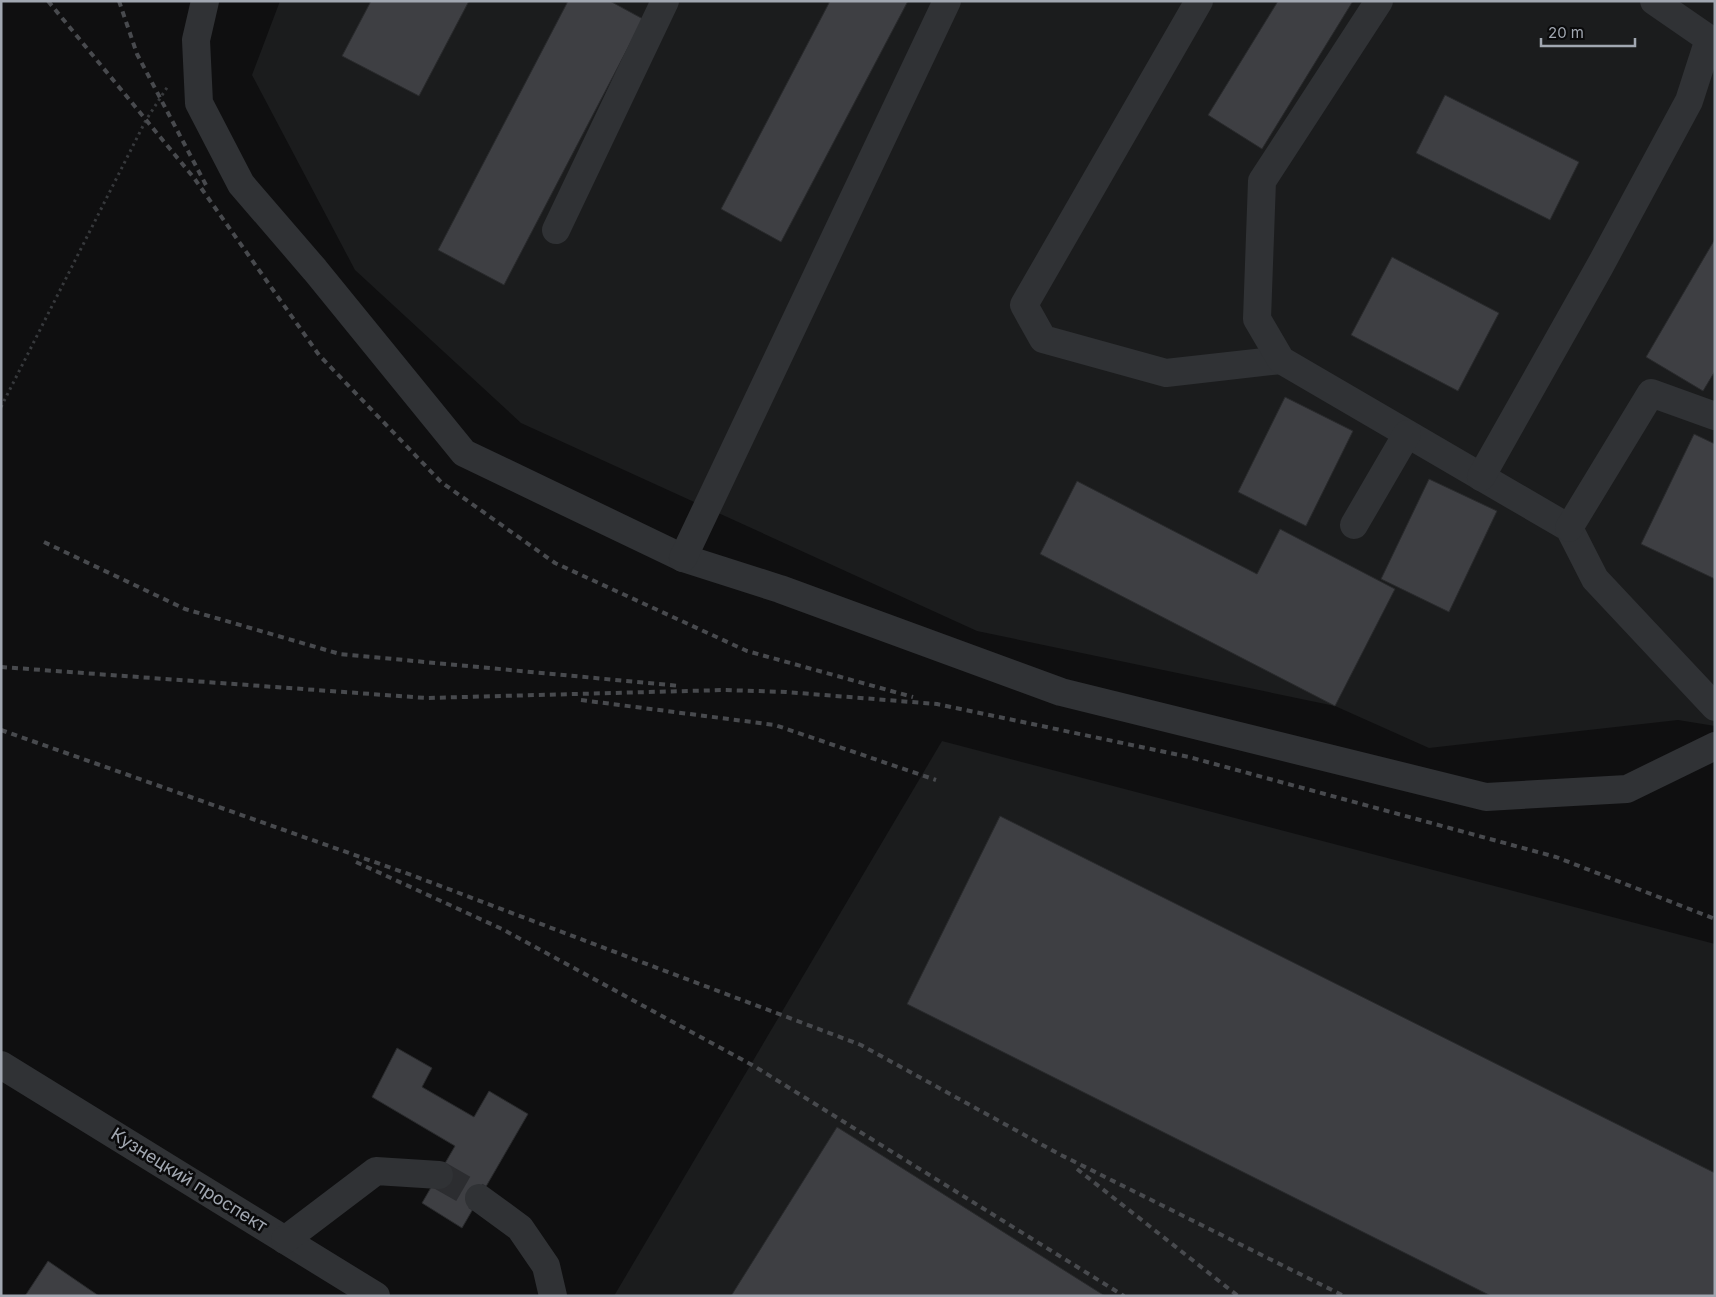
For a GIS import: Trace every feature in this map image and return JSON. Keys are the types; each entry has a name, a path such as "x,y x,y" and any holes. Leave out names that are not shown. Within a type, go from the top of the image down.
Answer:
{"street":[{"path":"205,1 196,40 199,103 242,184 316,270 464,453 683,558 780,589 1061,692 1486,797 1627,788 1715,746"},
{"path":"556,230 665,1"},
{"path":"683,558 947,1"},
{"path":"1199,1 1024,305 1043,339 1166,373 1281,360"},
{"path":"1379,1 1262,181 1257,319 1281,360 1569,528 1595,579 1715,707"},
{"path":"1481,477 1600,266 1689,101 1709,39 1654,1"},
{"path":"1569,528 1651,393 1715,416"},
{"path":"1354,525 1407,434"},
{"name":"Кузнецкий проспект","path":"1,1065 376,1296"},
{"path":"286,1240 376,1171 439,1175"},
{"path":"479,1198 520,1228 546,1266 553,1296"}],"path":[{"path":"1,407 146,120 171,82"}],"shaded area":[{"path":"280,1 1715,1 1715,726 1678,720 1429,748 1335,706 977,631 521,423 355,270 252,75"},
{"path":"942,741 1715,944 1715,1296 614,1296"}],"building":[{"path":"371,1 469,1 419,96 342,56"},
{"path":"568,1 610,1 643,19 504,285 438,250"},
{"path":"830,1 908,1 781,242 721,209"},
{"path":"1278,1 1353,1 1262,149 1208,115"},
{"path":"1445,95 1579,162 1550,220 1416,153"},
{"path":"1715,239 1715,371 1703,391 1646,357"},
{"path":"1392,257 1499,313 1458,391 1351,335"},
{"path":"1285,397 1353,431 1306,526 1238,492"},
{"path":"1694,434 1715,444 1715,579 1641,544"},
{"path":"1429,479 1497,511 1449,612 1381,579"},
{"path":"1077,481 1257,574 1280,529 1395,589 1335,706 1040,554"},
{"path":"1000,816 1715,1173 1715,1296 1491,1296 907,1004"},
{"path":"397,1048 432,1068 422,1087 474,1117 489,1091 528,1114 462,1228 422,1203 455,1146 372,1097"},
{"path":"837,1127 1105,1296 731,1296"},
{"path":"48,1261 99,1296 25,1296"}],"tunnel":[{"path":"439,1175 479,1198"}],"railway":[{"path":"48,1 194,178 319,355 441,482 555,563 747,651 913,697"},
{"path":"119,1 137,54 207,187"},
{"path":"44,542 185,609 340,654 680,686"},
{"path":"1,667 426,698 724,690 786,692 937,704 1189,757 1556,857 1715,919"},
{"path":"581,700 775,725 936,780"},
{"path":"1,730 414,876 861,1045 1059,1154 1344,1296"},
{"path":"356,862 502,929 754,1066 1124,1296"},
{"path":"1077,1169 1238,1296"}]}
